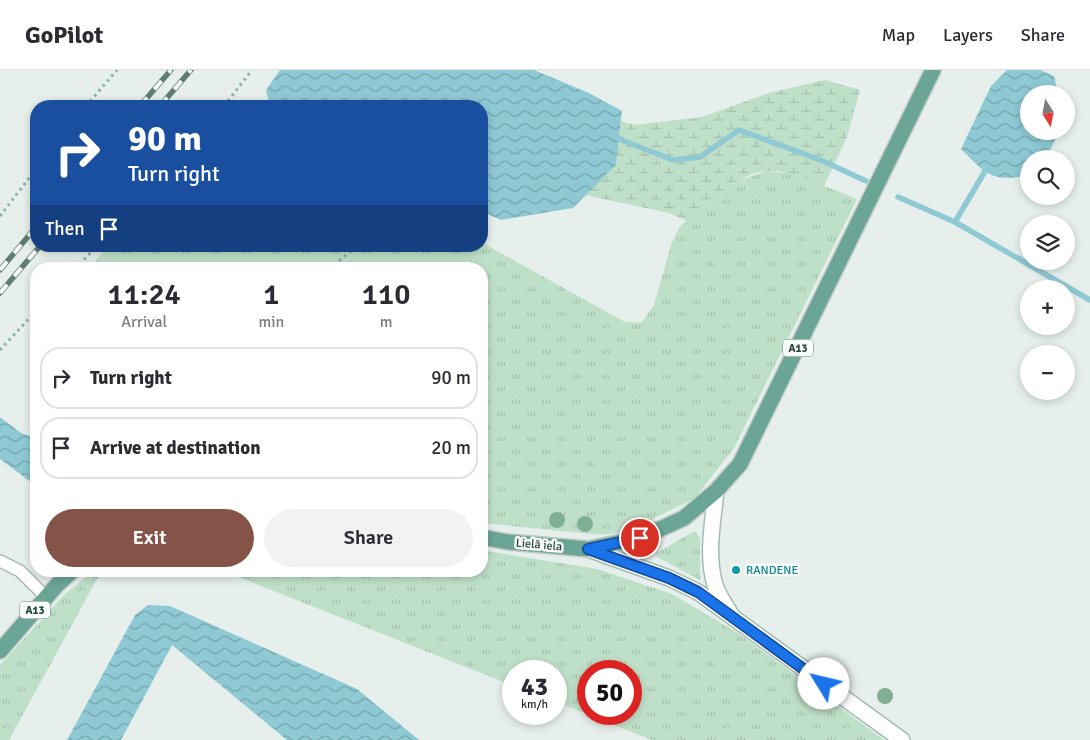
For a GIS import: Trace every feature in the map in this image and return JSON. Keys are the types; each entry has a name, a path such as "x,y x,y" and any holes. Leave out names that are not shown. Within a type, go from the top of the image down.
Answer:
{"main road":[{"name":"A13","path":"588,549 640,538 684,518 716,491 740,464 934,70"},
{"path":"716,491 710,544 712,564 715,586 731,615"},
{"name":"Lielā iela","path":"488,538 508,542 588,549 669,578 698,592 902,740"},
{"name":"A13","path":"0,651 46,597 66,577"}],"lane":[{"path":"0,560 20,571 46,597"}],"path":[{"path":"91,100 117,70"},
{"path":"229,100 252,70"},
{"path":"0,216 30,177"},
{"path":"82,262 92,252"},
{"path":"338,262 350,252"},
{"path":"0,350 30,318"}],"green space":[{"path":"825,80 860,90 847,137 824,186 783,172 768,171 757,173 735,182 687,221 669,213 585,195 616,165 621,121 635,125 702,117 769,93"},
{"path":"767,171 795,174 857,199 734,448 695,498 629,531 603,535 488,524 488,262 94,262 103,252 488,252 488,246 625,322 641,323 654,305 671,245 680,226 731,183"},
{"path":"696,532 700,538 700,580 657,557 656,553"},
{"path":"488,551 597,569 672,594 738,633 884,740 652,740 614,725 642,725 642,660 577,660 577,710 567,706 567,660 502,660 502,681 238,577 488,577"},
{"path":"86,577 100,577 9,740 0,740 0,665 65,594"}],"water":[{"path":"280,70 534,70 589,93 622,111 616,165 573,208 501,220 488,214 488,100 268,100 266,90"},
{"path":"1007,70 1040,70 1054,76 1056,85 1020,85 1020,140 1055,140 1050,150 1020,150 1020,176 1006,178 990,174 977,165 961,149 991,86"},
{"path":"0,417 21,433 30,436 30,482 0,459"},
{"path":"148,605 170,606 357,689 419,740 287,740 172,645 121,740 67,740 135,615"}],"waterway":[{"path":"619,139 673,160 700,157 739,130 823,161 866,181"},
{"path":"988,166 955,222 1090,300"},
{"path":"898,197 955,222"}],"railway":[{"path":"145,100 171,70"},
{"path":"165,100 191,70"},
{"path":"0,270 30,234"},
{"path":"0,293 35,252"}],"place":[{"name":"RANDENE","path":"736,570"}],"route":[{"path":"640,538 588,549 669,578 698,592 824,684"}]}
